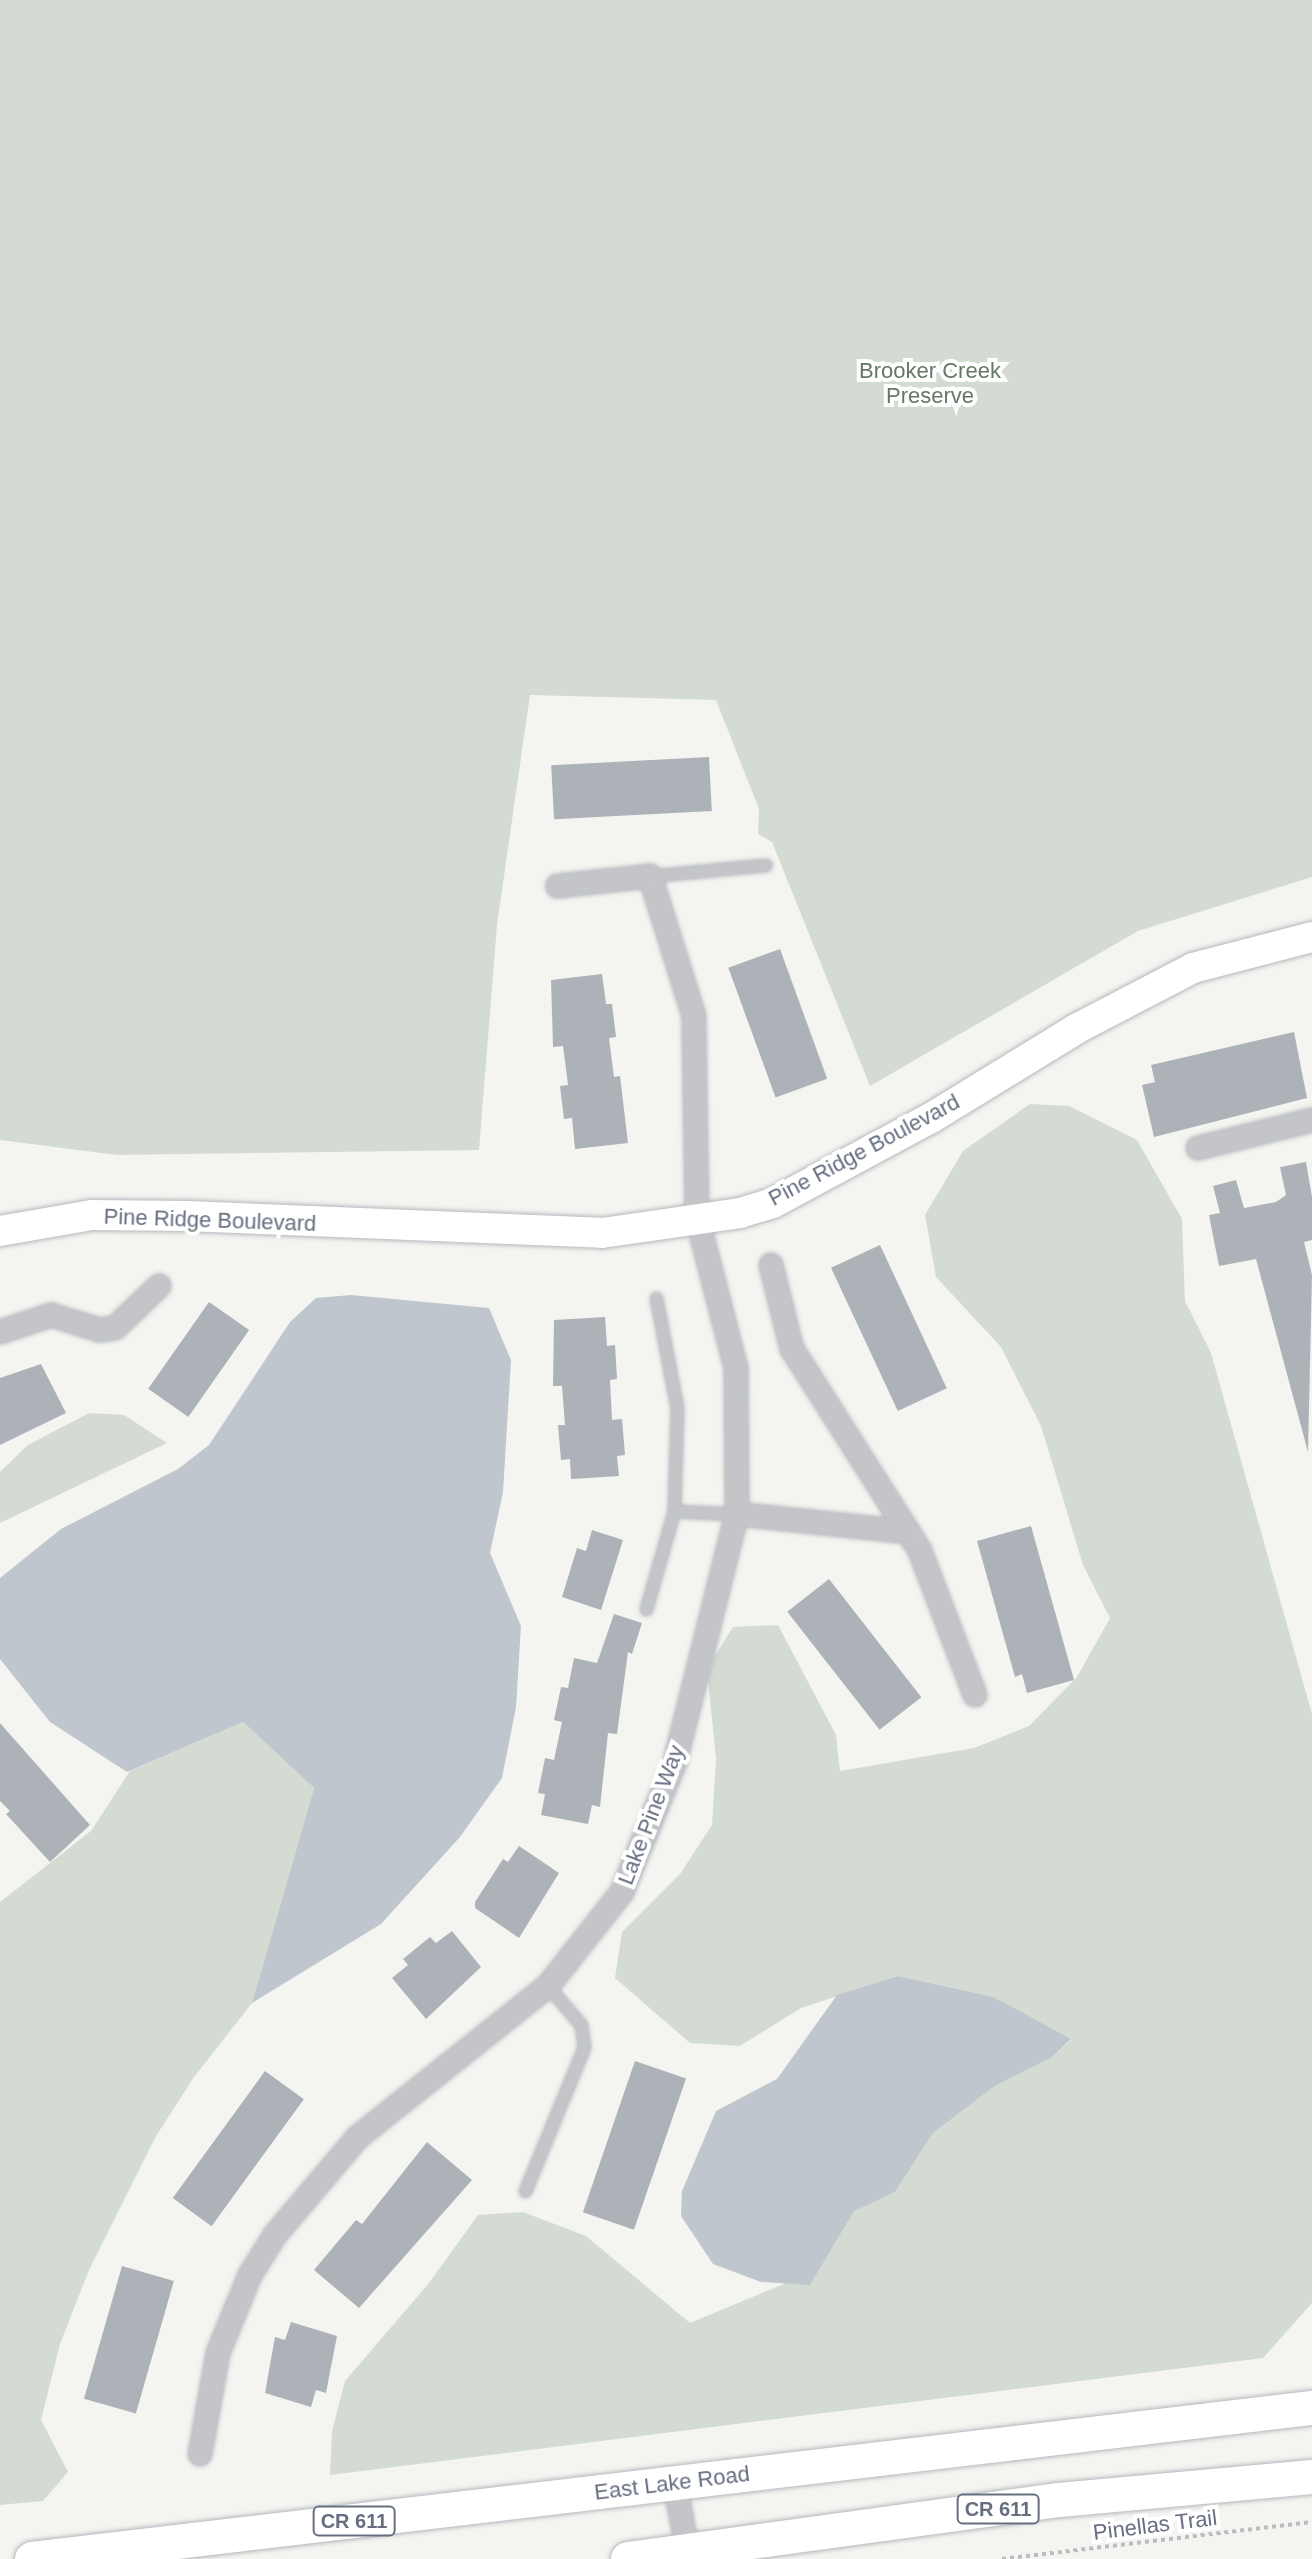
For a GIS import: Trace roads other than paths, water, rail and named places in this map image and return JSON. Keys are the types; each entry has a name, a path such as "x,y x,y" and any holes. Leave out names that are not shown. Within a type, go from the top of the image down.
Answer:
{"main road":[{"name":"East Lake Road","path":"32,2559 1312,2408"},
{"name":"CR 611","path":"628,2559 687,2555 1059,2500 1312,2477"}],"street":[{"path":"558,886 650,876"},
{"name":"Lake Pine Way","path":"200,2454 218,2353 250,2275 275,2235 358,2137 548,1986 622,1892 675,1762 737,1514 736,1368 697,1217 694,1016 650,876"},
{"name":"Pine Ridge Boulevard","path":"0,1231 92,1215 156,1215 602,1233 773,1203 1193,968 1312,937"},
{"path":"1198,1148 1312,1120"},
{"path":"771,1265 792,1349 920,1551 975,1695"},
{"path":"0,1332 51,1315 100,1330 115,1328 159,1286"},
{"path":"737,1514 908,1532"},
{"path":"675,2483 687,2555"}],"lane":[{"path":"650,876 765,865"},
{"path":"646,1609 674,1511 677,1408 656,1298"},
{"path":"674,1511 737,1514"},
{"path":"525,2191 584,2047 581,2025 548,1986"}],"park label":[{"name":"Brooker Creek Preserve","path":"930,382"}]}
